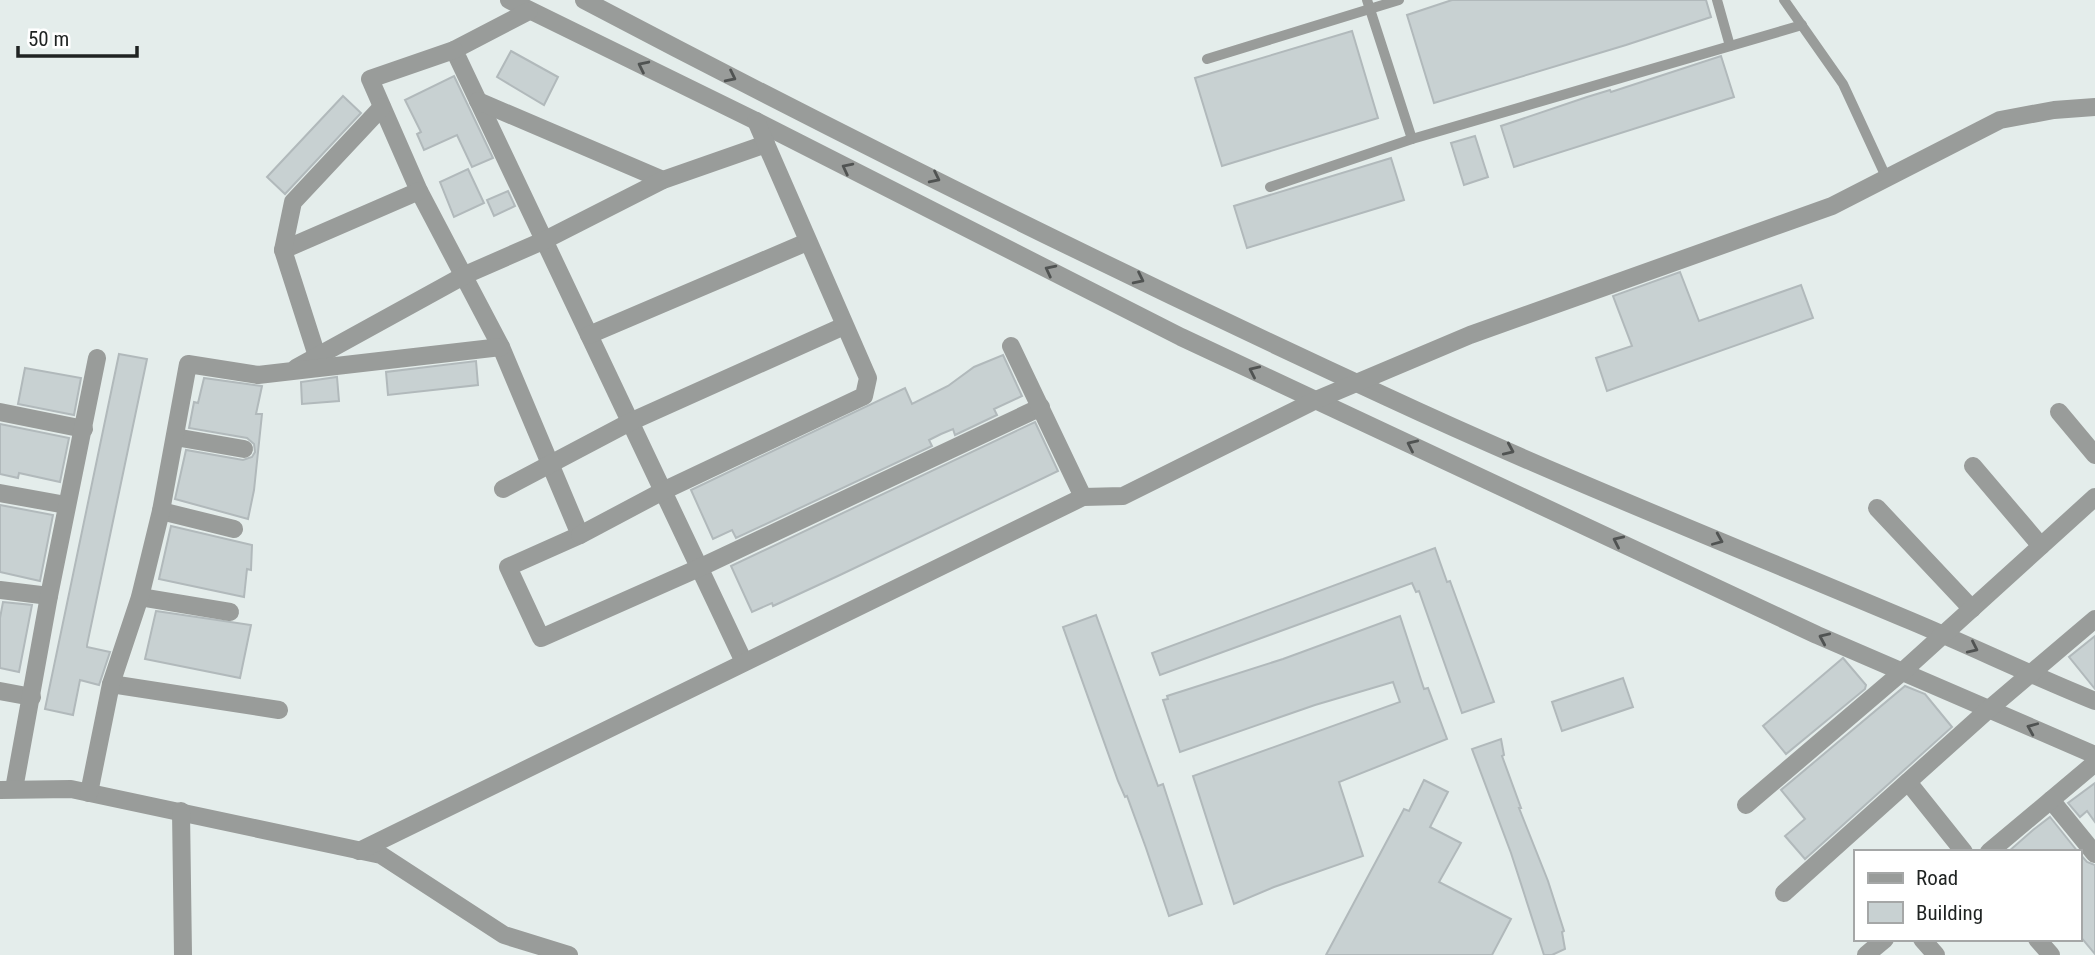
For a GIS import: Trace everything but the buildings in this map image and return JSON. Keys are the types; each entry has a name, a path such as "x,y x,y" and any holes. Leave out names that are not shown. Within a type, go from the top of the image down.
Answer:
{"street":[{"path":"509,0 756,121 1181,337 1817,635 2095,755"},
{"path":"584,0 695,59 1142,281 1357,382 1650,512 1943,634 2030,675 2095,701"},
{"path":"529,11 454,50 370,79 419,191 501,347 580,536"},
{"path":"454,50 744,663"},
{"path":"478,101 663,180"},
{"path":"317,356 283,250 293,202 382,107"},
{"path":"359,851 1083,496 1124,496 1316,400 1470,335 1832,206 2000,120 2054,110 2095,107"},
{"path":"756,121 868,378 864,396 663,491 580,536 508,567 541,638 699,568 1041,407"},
{"path":"289,372 465,275 545,240 663,180 766,144"},
{"path":"283,250 419,191"},
{"path":"589,335 807,242"},
{"path":"503,489 630,422 844,326"},
{"path":"1011,346 1083,496"},
{"path":"89,793 111,684 140,597 161,512 188,364 258,375 501,347"},
{"path":"97,358 48,596 32,697 7,790 71,789 381,855 504,934 569,955"},
{"path":"0,412 84,429"},
{"path":"2059,412 2095,455"},
{"path":"175,437 244,449"},
{"path":"1973,466 2041,546"},
{"path":"0,493 66,505"},
{"path":"1746,805 1902,672 2095,497"},
{"path":"1877,508 1972,609"},
{"path":"161,512 233,529"},
{"path":"0,590 48,596"},
{"path":"140,597 230,612"},
{"path":"1784,893 1989,709 2095,619"},
{"path":"111,684 279,710"},
{"path":"0,691 32,697"},
{"path":"1991,850 2095,762"},
{"path":"1908,782 1962,850"},
{"path":"2051,800 2095,853"},
{"path":"181,811 183,955"},
{"path":"1866,955 1883,941"},
{"path":"1924,941 1936,955"},
{"path":"2039,941 2051,955"}],"lane":[{"path":"1206,59 1369,4 1399,0"},
{"path":"1717,0 1730,46"},
{"path":"1784,0 1843,84 1886,179"},
{"path":"1369,4 1412,139"},
{"path":"1270,187 1412,139 1802,25"}]}
